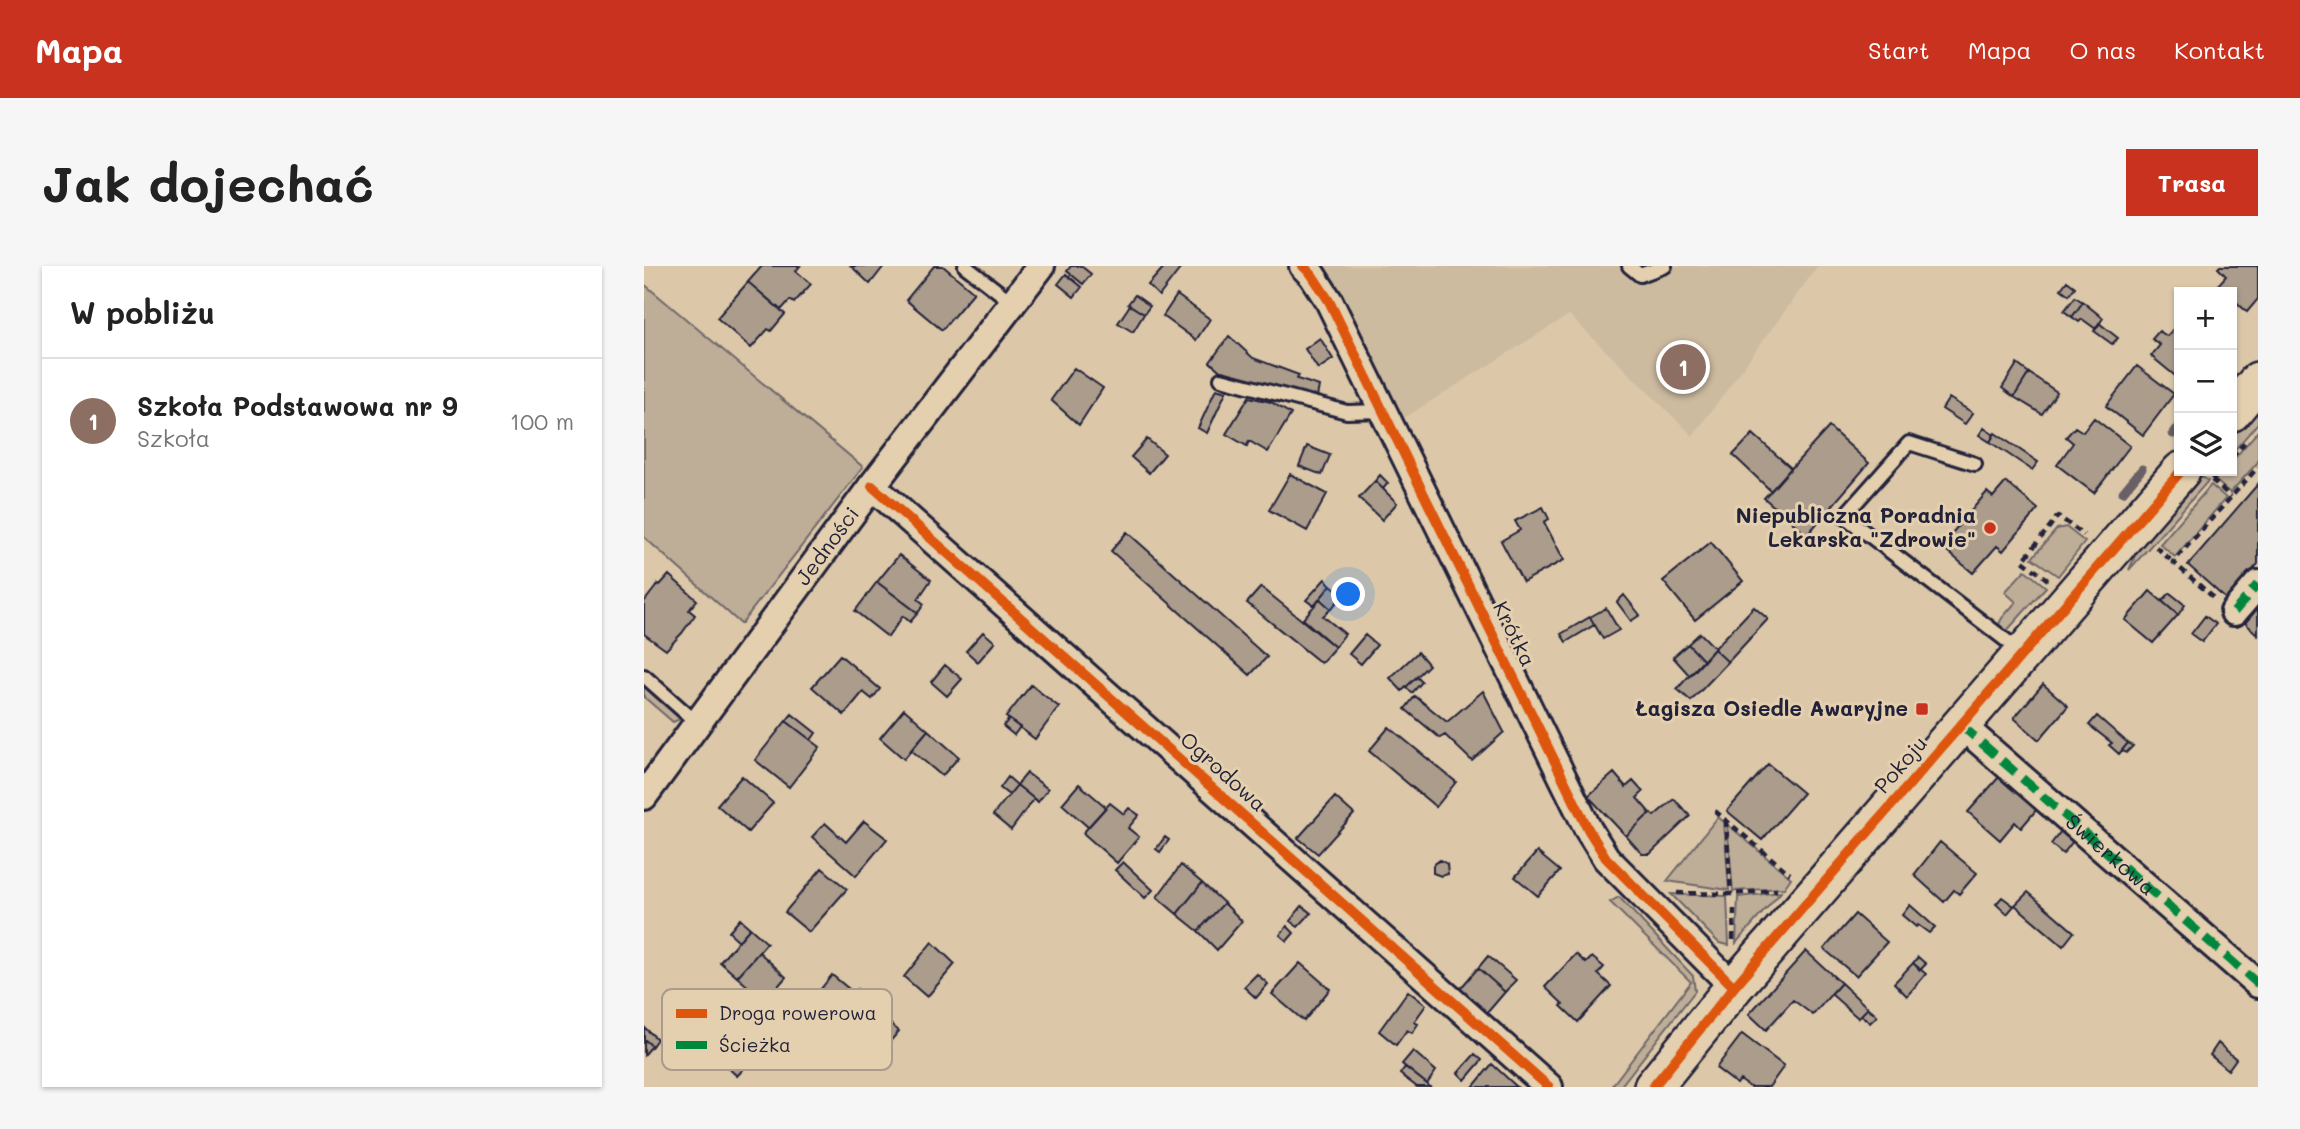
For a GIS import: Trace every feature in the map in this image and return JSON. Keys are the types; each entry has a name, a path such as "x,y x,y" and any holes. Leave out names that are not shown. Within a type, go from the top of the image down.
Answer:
{"street":[{"name":"Jedności","path":"644,796 872,486 1041,266"},
{"name":"Krótka","path":"1303,266 1329,301 1594,839 1606,858 1734,987"},
{"path":"2237,406 2258,381"},
{"name":"Pokoju","path":"1653,1087 1734,987 2023,654 2196,476"},
{"name":"Ogrodowa","path":"872,486 1549,1087"},
{"path":"2224,605 2258,584"},
{"name":"Świerkowa","path":"1961,725 2258,984"}],"lane":[{"path":"965,266 1013,303"},
{"path":"1629,266 1640,275 1665,266"},
{"path":"1221,379 1347,412 1383,411"},
{"path":"1975,464 1909,443 1844,516 2023,654"},
{"path":"644,676 697,723"}],"path":[{"path":"2224,605 2173,562 2258,467"},
{"path":"2251,474 2258,480"},
{"path":"2196,476 2231,497"},
{"path":"2056,585 2023,561 2058,516 2093,542"},
{"path":"1716,811 1797,879"},
{"path":"1726,820 1731,894"},
{"path":"1664,893 1731,894 1788,889"},
{"path":"1732,942 1734,909"}],"shaded area":[{"path":"1316,266 1818,266 1693,436 1569,315 1404,418 1328,276"},
{"path":"644,284 863,467 741,624 644,537"},
{"path":"2258,407 2258,423 2237,447 2237,431"},
{"path":"2258,431 2258,462 2230,493 2215,480 2219,476 2237,476 2237,455"},
{"path":"2196,476 2208,481 2129,570 2139,546"},
{"path":"2211,485 2226,498 2175,557 2160,544"},
{"path":"2066,527 2085,542 2058,576 2032,558 2057,529"},
{"path":"2025,570 2046,587 2004,634 1997,628 2016,602 2005,592"},
{"path":"644,687 680,719 673,722 644,697"},
{"path":"1887,781 1879,797 1744,950 1735,956"},
{"path":"1718,817 1724,822 1729,890 1667,881"},
{"path":"1727,824 1791,878 1784,888 1733,891"},
{"path":"1781,892 1736,943 1738,897"},
{"path":"1671,894 1727,896 1729,945 1719,943"},
{"path":"1619,897 1693,976 1695,991 1620,1087 1611,1087 1691,982 1610,902"}],"building":[{"path":"762,266 800,266 796,271 811,284 794,303 790,300 781,310 748,282"},
{"path":"851,266 884,266 870,284"},
{"path":"934,266 943,266 974,292 942,330 906,300"},
{"path":"1071,266 1081,266 1091,274 1083,284 1067,271"},
{"path":"1165,266 1176,266 1180,269 1159,296 1148,285"},
{"path":"2258,266 2258,299 2247,312 2237,303 2237,287 2217,286 2226,276 2218,268"},
{"path":"1066,274 1082,287 1074,297 1058,284"},
{"path":"2067,281 2075,287 2069,295 2061,289"},
{"path":"748,282 785,314 771,331 768,329 751,348 717,318"},
{"path":"1135,295 1150,306 1144,314 1128,304"},
{"path":"1177,295 1210,319 1196,340 1163,316"},
{"path":"2075,297 2083,302 2072,317 2064,311"},
{"path":"2083,302 2103,318 2096,329 2082,319 2079,322 2072,317"},
{"path":"1130,305 1144,314 1133,332 1118,323"},
{"path":"2099,323 2118,338 2112,344 2094,331"},
{"path":"2174,328 2174,375 2151,356 2160,345 2152,339 2159,331 2167,336"},
{"path":"1229,336 1253,358 1299,375 1297,379 1319,386 1317,397 1225,375 1210,362"},
{"path":"1320,338 1333,359 1318,369 1305,349"},
{"path":"2017,364 2029,373 2014,397 2002,388"},
{"path":"2137,366 2174,394 2143,435 2106,406"},
{"path":"1074,368 1103,388 1079,425 1051,400"},
{"path":"2029,373 2057,392 2042,414 2014,397"},
{"path":"1216,389 1226,392 1207,433 1198,428"},
{"path":"1249,397 1271,402 1291,414 1268,452 1249,441 1247,446 1226,434"},
{"path":"1949,398 1973,413 1965,424 1942,409"},
{"path":"2094,418 2130,446 2094,493 2057,465 2073,443 2066,437 2075,427 2083,432"},
{"path":"1829,427 1869,463 1807,535 1764,498"},
{"path":"1984,428 1994,435 1990,442 1979,435"},
{"path":"1995,433 2038,462 2032,470 1990,442"},
{"path":"1753,434 1791,468 1771,491 1733,455"},
{"path":"1147,439 1165,454 1149,473 1131,457"},
{"path":"1307,446 1330,455 1322,475 1299,466"},
{"path":"1290,474 1327,494 1307,531 1269,510"},
{"path":"1380,475 1388,483 1383,489 1375,481"},
{"path":"1375,481 1397,503 1382,520 1359,498"},
{"name":"Niepubliczna Poradnia Lekarska \"Zdrowie\"","path":"2006,482 2038,509 2003,551 1997,546 1973,573 1941,546 1987,492 1993,497"},
{"path":"2258,484 2258,564 2227,600 2188,565"},
{"path":"1543,507 1549,519 1544,522 1564,560 1523,582 1501,541 1520,530 1515,521"},
{"path":"1127,532 1267,657 1250,675 1111,551"},
{"path":"1711,542 1743,581 1695,620 1663,581"},
{"path":"899,555 931,580 918,599 924,604 918,613 877,582"},
{"path":"669,575 697,600 689,610 695,615 666,650 644,634 644,602"},
{"path":"1325,579 1331,585 1314,606 1306,600"},
{"path":"877,582 918,613 910,622 903,616 888,637 855,611"},
{"path":"1331,585 1343,595 1331,609 1320,599"},
{"path":"1261,587 1335,647 1321,663 1247,603"},
{"path":"2150,591 2178,615 2153,643 2125,620"},
{"path":"2170,593 2185,605 2178,615 2162,601"},
{"path":"1624,595 1640,615 1631,621 1617,602"},
{"path":"1320,599 1331,609 1323,616 1345,634 1335,647 1303,619"},
{"path":"1754,607 1768,619 1728,662 1714,649"},
{"path":"1606,608 1619,630 1603,639 1590,617"},
{"path":"2258,608 2258,635 2245,623"},
{"path":"2205,616 2216,624 2202,642 2191,634"},
{"path":"1590,617 1594,625 1566,642 1561,634"},
{"path":"983,632 995,642 978,662 966,651"},
{"path":"1700,633 1715,648 1704,661 1688,644"},
{"path":"1365,635 1377,645 1361,664 1349,654"},
{"path":"1688,644 1704,661 1690,676 1673,657"},
{"path":"1714,649 1728,662 1691,701 1677,689"},
{"path":"1418,652 1429,665 1402,691 1390,678"},
{"path":"840,655 880,689 872,699 863,692 844,715 812,687"},
{"path":"945,665 962,679 947,696 931,682"},
{"path":"1417,677 1422,682 1412,693 1406,687"},
{"path":"2043,684 2068,706 2039,740 2014,718"},
{"path":"1031,685 1059,707 1035,739 1006,717"},
{"path":"1483,691 1504,732 1472,761 1445,735 1440,738 1405,709 1415,696 1447,722"},
{"path":"904,709 928,730 904,759 880,738"},
{"path":"792,714 816,733 811,740 786,721"},
{"path":"2097,716 2128,743 2119,754 2109,745 2112,743 2089,725"},
{"path":"1009,719 1020,727 1014,735 1003,726"},
{"path":"786,721 820,747 789,787 755,760"},
{"path":"1389,727 1456,782 1436,807 1369,751"},
{"path":"928,730 959,757 942,776 911,750"},
{"path":"2128,743 2133,746 2126,753 2122,750"},
{"path":"1768,764 1803,793 1762,840 1727,811"},
{"path":"1027,773 1048,789 1038,802 1017,785"},
{"path":"1614,773 1626,787 1633,781 1643,792 1637,798 1650,813 1626,836 1588,796"},
{"path":"742,776 773,803 748,832 717,805"},
{"path":"1008,777 1017,785 1009,795 1000,788"},
{"path":"1999,777 2037,809 2021,828 2015,822 2000,840 1968,812"},
{"path":"1079,784 1106,807 1088,827 1062,804"},
{"path":"1017,785 1034,799 1011,830 993,815"},
{"path":"1335,797 1354,814 1318,854 1298,838"},
{"path":"1674,799 1690,816 1650,854 1642,854 1626,836 1650,813 1654,816"},
{"path":"1110,803 1124,814 1129,808 1139,815 1128,828 1139,837 1117,863 1083,833"},
{"path":"864,821 887,839 856,876 812,837 825,823 846,842"},
{"path":"2061,831 2073,841 2063,854 2051,844"},
{"path":"1165,837 1169,840 1160,852 1156,849"},
{"path":"1940,842 1977,873 1959,894 1954,890 1944,902 1914,875"},
{"path":"1537,852 1560,871 1538,896 1515,877"},
{"path":"1440,860 1447,864 1448,874 1441,876 1433,873 1433,865"},
{"path":"1123,862 1153,890 1145,898 1115,870"},
{"path":"1181,865 1202,883 1177,914 1157,897"},
{"path":"822,868 847,889 809,932 785,912"},
{"path":"1202,883 1224,903 1198,931 1177,914"},
{"path":"2028,892 2074,932 2063,946 2015,905"},
{"path":"2002,897 2014,906 2007,914 1996,904"},
{"path":"1224,903 1242,921 1217,950 1198,931"},
{"path":"1910,905 1935,927 1929,933 1918,925 1916,927 1902,915"},
{"path":"1302,906 1311,913 1298,927 1290,921"},
{"path":"1855,914 1887,942 1856,976 1824,949"},
{"path":"740,919 750,928 739,941 729,932"},
{"path":"1287,926 1294,933 1287,941 1280,935"},
{"path":"750,928 767,943 737,977 720,962"},
{"path":"932,942 955,964 927,997 904,977"},
{"path":"1806,951 1841,983 1813,1015 1793,1000 1766,1030 1749,1014"},
{"path":"759,952 786,977 776,989 751,989 737,977"},
{"path":"1576,954 1586,963 1592,957 1604,967 1598,974 1611,986 1578,1022 1545,987"},
{"path":"1488,956 1516,980 1505,992 1478,968"},
{"path":"1918,957 1926,964 1920,970 1913,963"},
{"path":"1300,963 1330,989 1304,1021 1272,994"},
{"path":"1913,963 1926,974 1907,996 1894,983"},
{"path":"1478,968 1505,992 1481,1020 1453,997"},
{"path":"1257,974 1268,984 1256,998 1244,987"},
{"path":"832,975 849,989 821,989"},
{"path":"1841,983 1868,1008 1858,1018 1831,994"},
{"path":"1408,991 1426,1005 1414,1022 1418,1024 1412,1033 1407,1030 1396,1045 1379,1031"},
{"path":"1868,1008 1877,1016 1870,1023 1861,1015"},
{"path":"892,1025 899,1031 892,1039"},
{"path":"644,1027 657,1039 652,1046 644,1039"},
{"path":"1742,1034 1784,1066 1769,1087 1750,1087 1740,1080 1737,1084 1716,1068"},
{"path":"644,1039 652,1046 644,1055"},
{"path":"2218,1043 2236,1059 2228,1070 2210,1055"},
{"path":"1413,1051 1436,1071 1427,1084 1402,1064"},
{"path":"1475,1054 1482,1060 1465,1080 1458,1073"},
{"path":"1492,1064 1517,1087 1473,1087"},
{"path":"1405,1067 1430,1087 1417,1087 1400,1074"},
{"path":"730,1070 743,1070 737,1076"}],"waterway":[{"path":"2123,492 2142,469"}],"marked path":[{"path":"2234,612 2258,584"},
{"path":"1961,725 2258,984"}],"cycle path":[{"path":"1303,266 1329,301 1588,829 1606,858 1734,987"},
{"path":"1653,1087 1734,987 2177,476"},
{"path":"872,486 1549,1087"}],"place":[{"name":"Szkoła Podstawowa nr 9","path":"1683,367"},
{"name":"Niepubliczna Poradnia Lekarska \"Zdrowie\"","path":"1990,528"},
{"name":"Łagisza Osiedle Awaryjne","path":"1922,709"}]}
